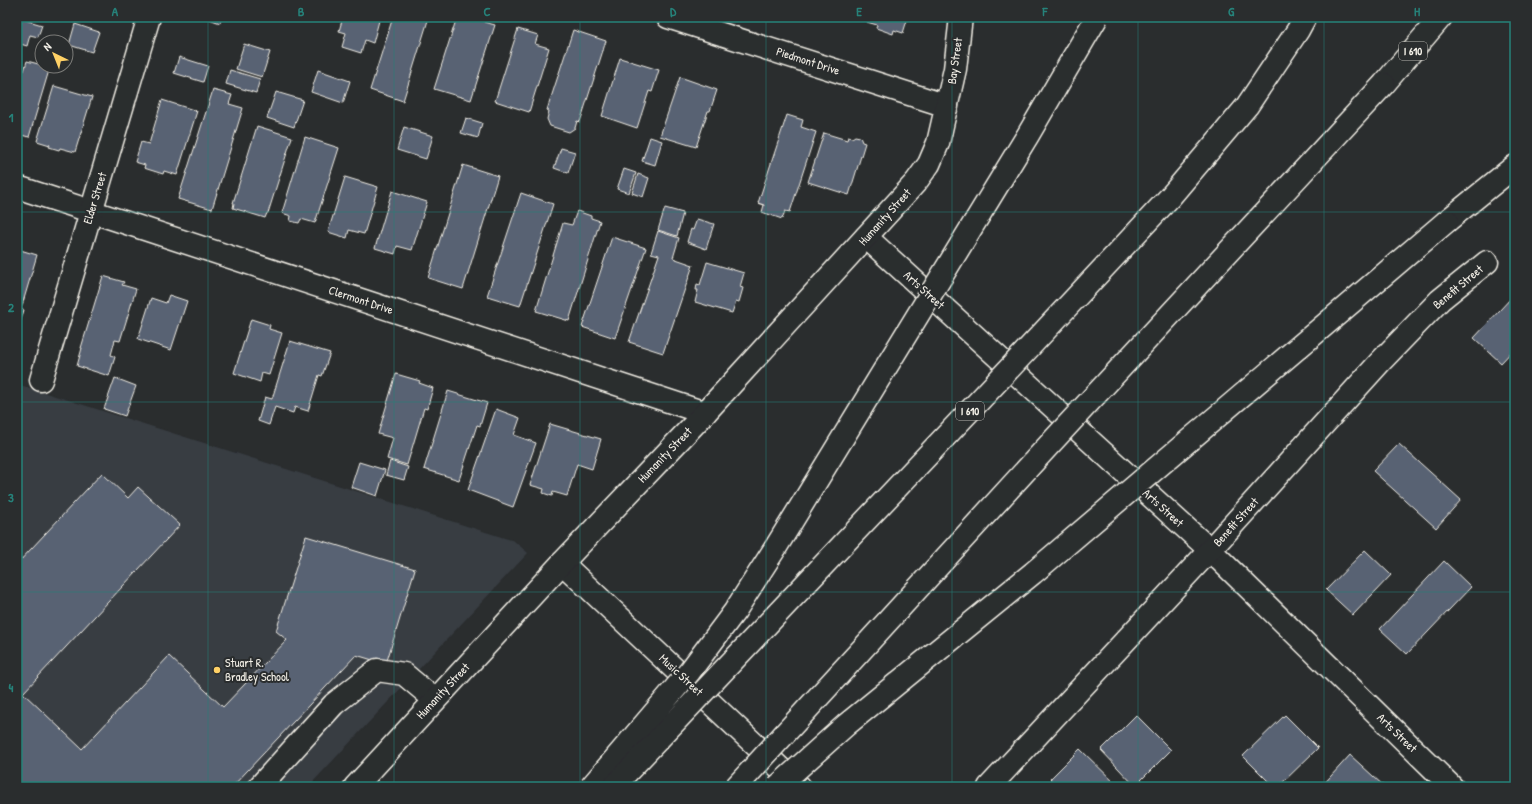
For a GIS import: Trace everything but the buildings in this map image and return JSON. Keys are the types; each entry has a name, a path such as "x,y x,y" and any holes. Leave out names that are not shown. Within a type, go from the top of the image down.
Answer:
{"main road":[{"name":"Elder Street","path":"41,380 149,17"},
{"name":"Piedmont Drive","path":"668,17 947,106"},
{"name":"Bay Street","path":"947,106 955,69 961,17"},
{"path":"591,787 690,672 735,611 781,541 1024,142 1097,17"},
{"name":"I 610","path":"613,787 974,407 1170,197 1247,106 1298,30 1305,17"},
{"name":"I 610","path":"736,787 1043,451 1384,84 1442,17"},
{"name":"Humanity Street","path":"355,787 562,564 705,414 903,197 929,164 938,143 947,106"},
{"path":"777,787 846,725 1033,573 1447,221 1515,166"},
{"name":"Clermont Drive","path":"17,187 705,414"},
{"name":"Arts Street","path":"866,237 1210,550 1452,787"},
{"name":"Benefit Street","path":"989,787 1210,550 1381,360 1440,300 1487,262"},
{"name":"Music Street","path":"562,564 800,787"},
{"path":"259,787 334,704 377,670 404,674 435,700"}],"shaded area":[{"name":"Stuart R. Bradley School","path":"17,384 514,541 528,553 308,787 17,787"}],"place":[{"name":"Stuart R. Bradley School","path":"217,670"}]}
